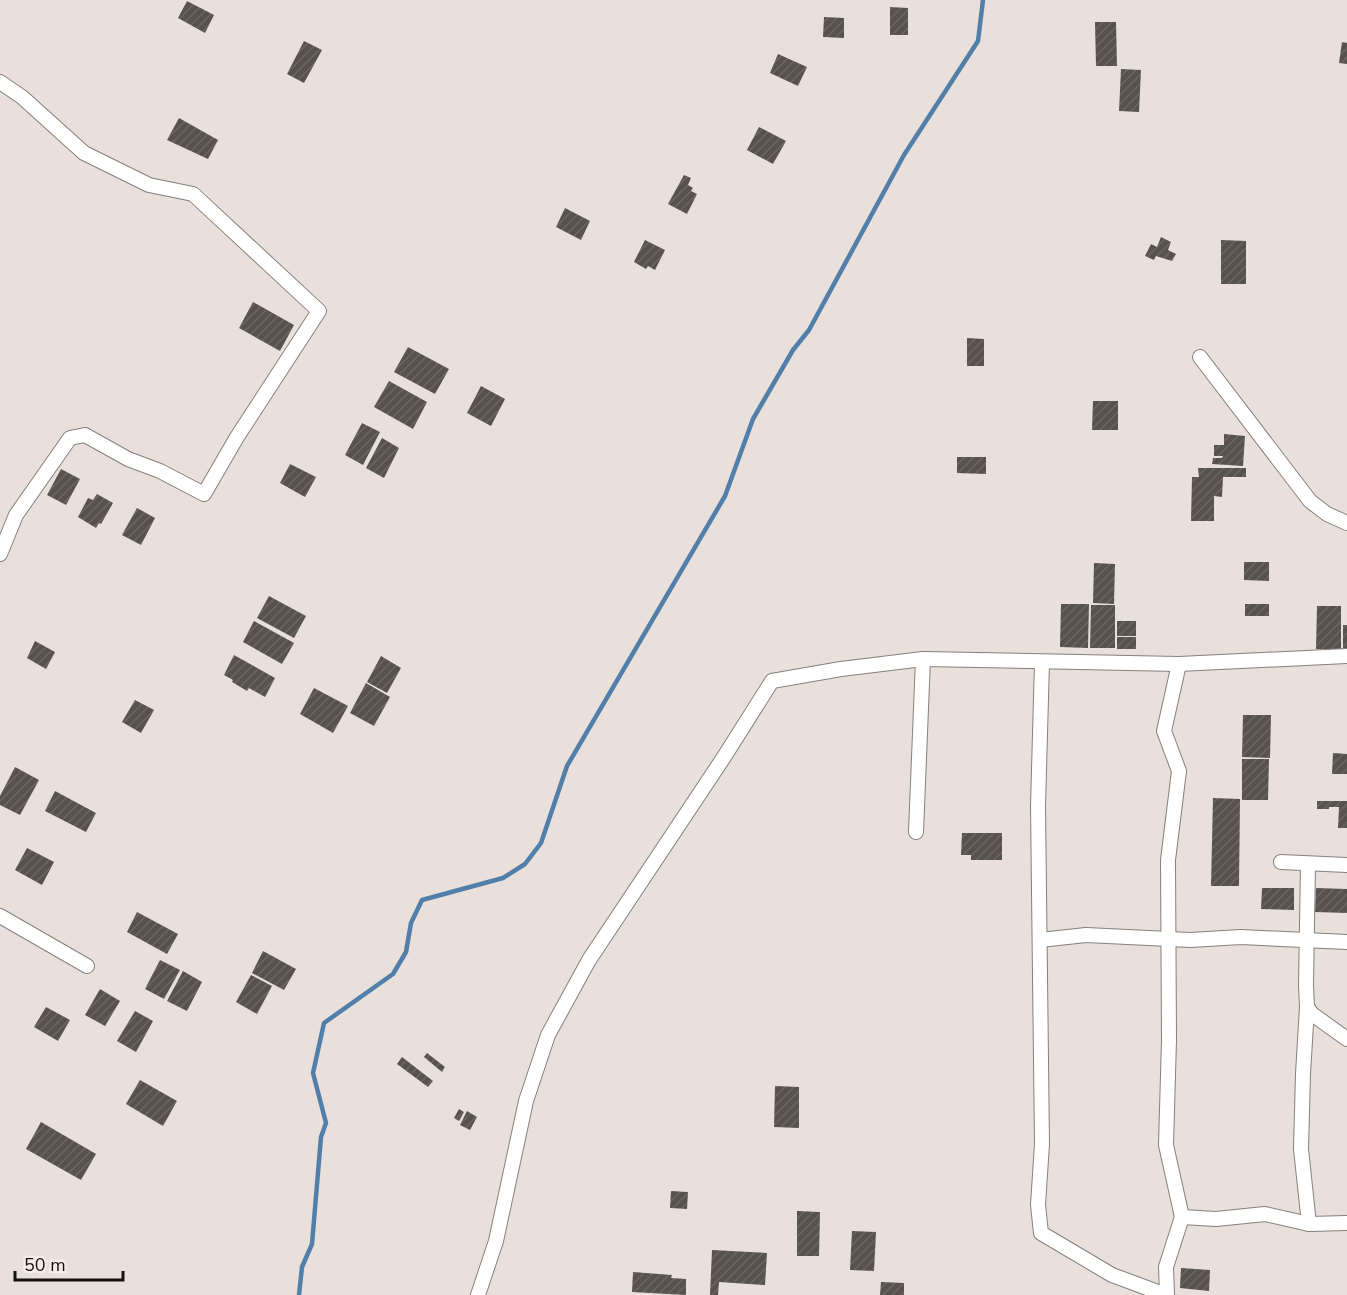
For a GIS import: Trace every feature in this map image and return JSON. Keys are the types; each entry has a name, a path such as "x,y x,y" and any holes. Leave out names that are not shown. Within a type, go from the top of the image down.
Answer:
{"street":[{"path":"0,82 22,97 84,153 149,185 194,194 320,311 237,437 204,494 160,471 128,459 85,435 70,438 16,515 0,554"},
{"path":"1200,357 1310,501 1328,514 1347,523"},
{"path":"478,1295 496,1241 526,1101 548,1035 589,960 772,681 841,669 923,659 1179,664 1347,656"},
{"path":"916,832 923,659"},
{"path":"1042,662 1038,806 1042,1144 1038,1205 1041,1233 1112,1275 1167,1295 1166,1267 1182,1217 1166,1145 1169,1040 1168,860 1179,771 1164,731 1179,664"},
{"path":"1281,862 1347,865"},
{"path":"1308,864 1306,986 1308,1007 1301,1149 1310,1224"},
{"path":"0,916 87,966"},
{"path":"1040,940 1086,935 1190,940 1241,937 1347,942"},
{"path":"1308,1007 1312,1014 1347,1040"},
{"path":"1182,1217 1216,1220 1265,1214 1310,1224 1347,1223"}],"building":[{"path":"187,1 214,15 205,33 178,18"},
{"path":"890,7 908,8 908,35 890,35"},
{"path":"824,17 844,18 844,38 823,37"},
{"path":"1095,22 1116,22 1117,66 1096,66"},
{"path":"304,41 322,50 304,83 287,74"},
{"path":"1342,42 1347,43 1347,64 1339,63"},
{"path":"778,54 807,67 798,86 770,73"},
{"path":"1121,69 1141,70 1139,112 1119,111"},
{"path":"179,118 218,140 208,159 167,140"},
{"path":"759,127 786,141 773,164 747,150"},
{"path":"684,175 691,178 688,185 693,188 691,191 697,194 687,214 668,204"},
{"path":"565,208 590,221 581,240 556,227"},
{"path":"1161,237 1171,242 1168,250 1176,254 1172,261 1156,256 1154,260 1145,256 1151,244 1157,247"},
{"path":"645,240 665,250 655,270 648,266 646,269 634,262"},
{"path":"1221,240 1246,241 1246,284 1221,284"},
{"path":"253,302 294,325 280,351 239,328"},
{"path":"967,338 984,339 984,366 967,366"},
{"path":"408,347 449,369 435,394 394,372"},
{"path":"389,381 427,402 413,429 374,407"},
{"path":"481,386 505,399 491,426 467,413"},
{"path":"1093,401 1118,401 1118,430 1092,430"},
{"path":"362,423 380,432 363,465 345,455"},
{"path":"1224,434 1245,436 1243,466 1212,464 1213,458 1223,456 1214,456 1214,445 1224,445"},
{"path":"382,438 399,448 384,478 366,468"},
{"path":"957,457 986,457 986,474 957,473"},
{"path":"290,464 316,477 305,497 280,483"},
{"path":"1198,468 1246,468 1246,477 1223,477 1222,497 1214,496 1214,521 1191,521 1192,477 1199,477"},
{"path":"61,469 80,479 66,505 47,495"},
{"path":"97,494 113,503 101,524 99,523 96,528 78,517 88,498 93,500"},
{"path":"137,508 155,518 141,545 122,535"},
{"path":"1244,562 1269,562 1269,581 1244,580"},
{"path":"1094,563 1115,564 1114,604 1093,603"},
{"path":"269,596 306,616 294,638 257,618"},
{"path":"1061,604 1089,604 1088,648 1060,647"},
{"path":"1245,604 1269,604 1269,616 1245,616"},
{"path":"1091,605 1115,605 1115,648 1090,648"},
{"path":"1317,606 1341,606 1341,649 1316,649"},
{"path":"254,621 294,643 282,664 243,642"},
{"path":"1117,621 1136,621 1136,636 1117,636"},
{"path":"1343,625 1347,625 1347,650 1343,650"},
{"path":"1117,637 1136,637 1136,649 1117,649"},
{"path":"35,641 55,652 46,669 27,658"},
{"path":"234,655 275,678 265,697 249,688 247,691 224,675"},
{"path":"381,656 401,668 387,693 367,682"},
{"path":"366,683 390,697 374,726 350,713"},
{"path":"314,688 348,706 333,733 300,714"},
{"path":"135,700 154,710 141,733 122,722"},
{"path":"1243,715 1271,715 1270,758 1242,757"},
{"path":"1333,753 1347,754 1347,774 1332,774"},
{"path":"1242,759 1269,759 1268,800 1242,800"},
{"path":"15,767 39,780 20,815 0,805 0,796"},
{"path":"55,791 96,813 86,832 45,811"},
{"path":"1213,798 1240,799 1239,886 1211,886"},
{"path":"1317,801 1347,801 1347,828 1338,828 1339,807 1317,809"},
{"path":"962,833 1002,833 1002,860 971,860 971,855 961,855"},
{"path":"27,848 54,862 42,885 15,870"},
{"path":"1262,888 1294,888 1294,910 1261,909"},
{"path":"1316,888 1347,889 1347,913 1315,912"},
{"path":"137,912 178,934 167,954 127,932"},
{"path":"263,951 296,969 284,990 252,973"},
{"path":"160,960 180,970 164,999 145,989"},
{"path":"183,971 202,982 187,1011 167,1001"},
{"path":"251,975 272,986 257,1014 236,1002"},
{"path":"100,989 120,1001 105,1026 85,1015"},
{"path":"46,1007 70,1020 58,1041 34,1027"},
{"path":"135,1011 153,1021 136,1052 117,1041"},
{"path":"427,1053 445,1067 442,1072 424,1057"},
{"path":"402,1057 433,1081 428,1087 397,1064"},
{"path":"140,1080 177,1101 163,1126 126,1104"},
{"path":"775,1086 799,1087 799,1128 774,1127"},
{"path":"459,1109 464,1112 459,1121 454,1118"},
{"path":"467,1111 477,1117 470,1130 460,1125"},
{"path":"41,1122 96,1154 81,1180 26,1149"},
{"path":"671,1191 688,1192 687,1209 670,1208"},
{"path":"797,1211 820,1212 819,1256 797,1256"},
{"path":"852,1231 876,1232 874,1271 850,1270"},
{"path":"712,1250 767,1253 765,1285 719,1282 718,1295 710,1295"},
{"path":"1181,1268 1210,1270 1209,1291 1180,1288"},
{"path":"633,1272 672,1275 671,1278 686,1279 686,1295 632,1292"},
{"path":"881,1282 904,1283 904,1295 880,1295"}],"waterway":[{"path":"299,1295 302,1267 312,1244 321,1137 326,1123 313,1073 324,1023 393,974 406,952 411,923 422,900 503,878 525,864 541,843 567,766 725,496 753,419 793,350 809,330 904,155 978,41 983,0"}]}
